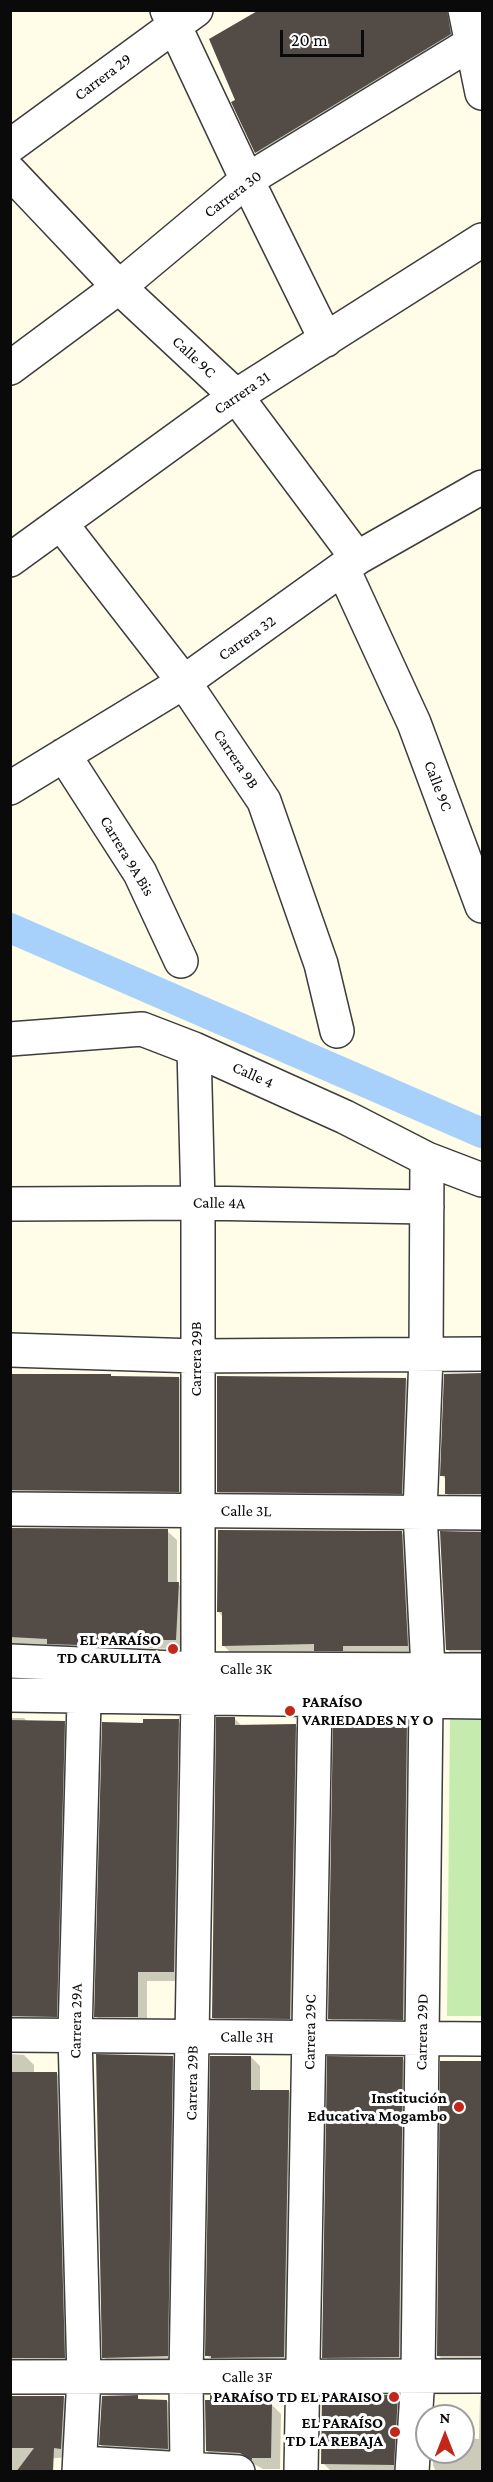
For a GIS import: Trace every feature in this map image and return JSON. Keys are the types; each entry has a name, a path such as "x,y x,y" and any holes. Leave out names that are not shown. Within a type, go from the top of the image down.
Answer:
{"street":[{"path":"465,10 483,93"},
{"path":"179,15 247,180 326,340"},
{"name":"Carrera 29","path":"10,146 179,15"},
{"name":"Carrera 30","path":"10,368 118,287 247,180 472,43"},
{"name":"Calle 9C","path":"10,172 118,287 236,396 350,564 414,723 483,906"},
{"name":"Carrera 31","path":"10,560 62,525 236,396 483,240"},
{"name":"Carrera 32","path":"10,788 184,682 350,564 483,487"},
{"name":"Carrera 9B","path":"62,525 184,682 264,801 321,964 337,1031"},
{"name":"Carrera 9A Bis","path":"64,755 140,873 181,961"},
{"name":"Calle 4","path":"10,1039 142,1029 194,1049 345,1117 427,1159 483,1180"},
{"name":"Carrera 29B","path":"187,2469 186,2377 198,1683 196,1356 198,1203 194,1049"},
{"path":"427,1159 426,1356 420,1513 428,1669"},
{"name":"Calle 4A","path":"10,1204 198,1203 427,1207"},
{"path":"10,1350 196,1356 483,1354"},
{"name":"Calle 3L","path":"10,1509 483,1513"},
{"name":"Calle 3K","path":"10,1661 85,1664 315,1701 483,1702"},
{"name":"Carrera 29A","path":"80,2467 84,2377 75,2035 85,1664"},
{"name":"Calle 3K","path":"10,1695 85,1698 198,1683 428,1669 483,1670"},
{"name":"Carrera 29C","path":"301,2472 315,1701"},
{"name":"Carrera 29D","path":"412,2472 418,2376 426,1701"},
{"name":"Calle 3H","path":"10,2035 483,2039"},
{"name":"Calle 3F","path":"10,2377 483,2376"},
{"path":"80,2467 238,2472"}],"green space":[{"path":"450,1719 482,1719 482,2016 447,2016"}],"building":[{"path":"259,10 447,10 451,34 255,153 231,102 235,100 209,39"},
{"path":"483,1373 483,1494 445,1494 445,1476 440,1476 444,1374"},
{"path":"10,1374 179,1377 179,1492 10,1490"},
{"path":"217,1376 406,1378 402,1494 217,1492"},
{"path":"10,1528 168,1529 168,1582 179,1582 176,1640 79,1640 79,1645 47,1644 47,1639 10,1637"},
{"path":"218,1530 402,1531 408,1646 343,1646 343,1651 314,1651 314,1644 222,1646 222,1612 217,1612"},
{"path":"440,1531 483,1532 483,1650 446,1650"},
{"path":"216,1717 235,1717 235,1725 296,1724 290,2019 212,2018"},
{"path":"143,1719 179,1719 174,1972 138,1972 138,2017 94,2017 102,1722 143,1723"},
{"path":"333,1719 407,1720 403,2020 328,2019"},
{"path":"10,1720 65,1721 57,2017 10,2016"},
{"path":"96,2054 173,2056 168,2356 102,2358"},
{"path":"210,2056 251,2056 251,2090 289,2090 284,2357 211,2358 211,2356 205,2356"},
{"path":"327,2056 403,2057 399,2357 322,2358"},
{"path":"440,2061 483,2061 483,2356 437,2356"},
{"path":"10,2072 57,2072 65,2358 10,2358"},
{"path":"138,2395 138,2399 167,2400 168,2449 99,2445 102,2396"},
{"path":"210,2395 232,2395 232,2402 272,2403 271,2458 252,2458 252,2460 240,2453 206,2451 205,2400 210,2400"},
{"path":"322,2395 398,2395 394,2465 321,2464"},
{"path":"10,2396 64,2396 61,2449 54,2448 53,2472 16,2472 34,2448 10,2448"}],"waterway":[{"path":"10,928 482,1133"}],"place":[{"name":"EL PARAÍSO TD CARULLITA","path":"173,1649"},
{"name":"PARAÍSO VARIEDADES N Y O","path":"290,1711"},
{"name":"Institución Educativa Mogambo","path":"459,2107"},
{"name":"PARAÍSO TD EL PARAISO","path":"394,2397"},
{"name":"EL PARAÍSO TD LA REBAJA","path":"395,2432"}]}
